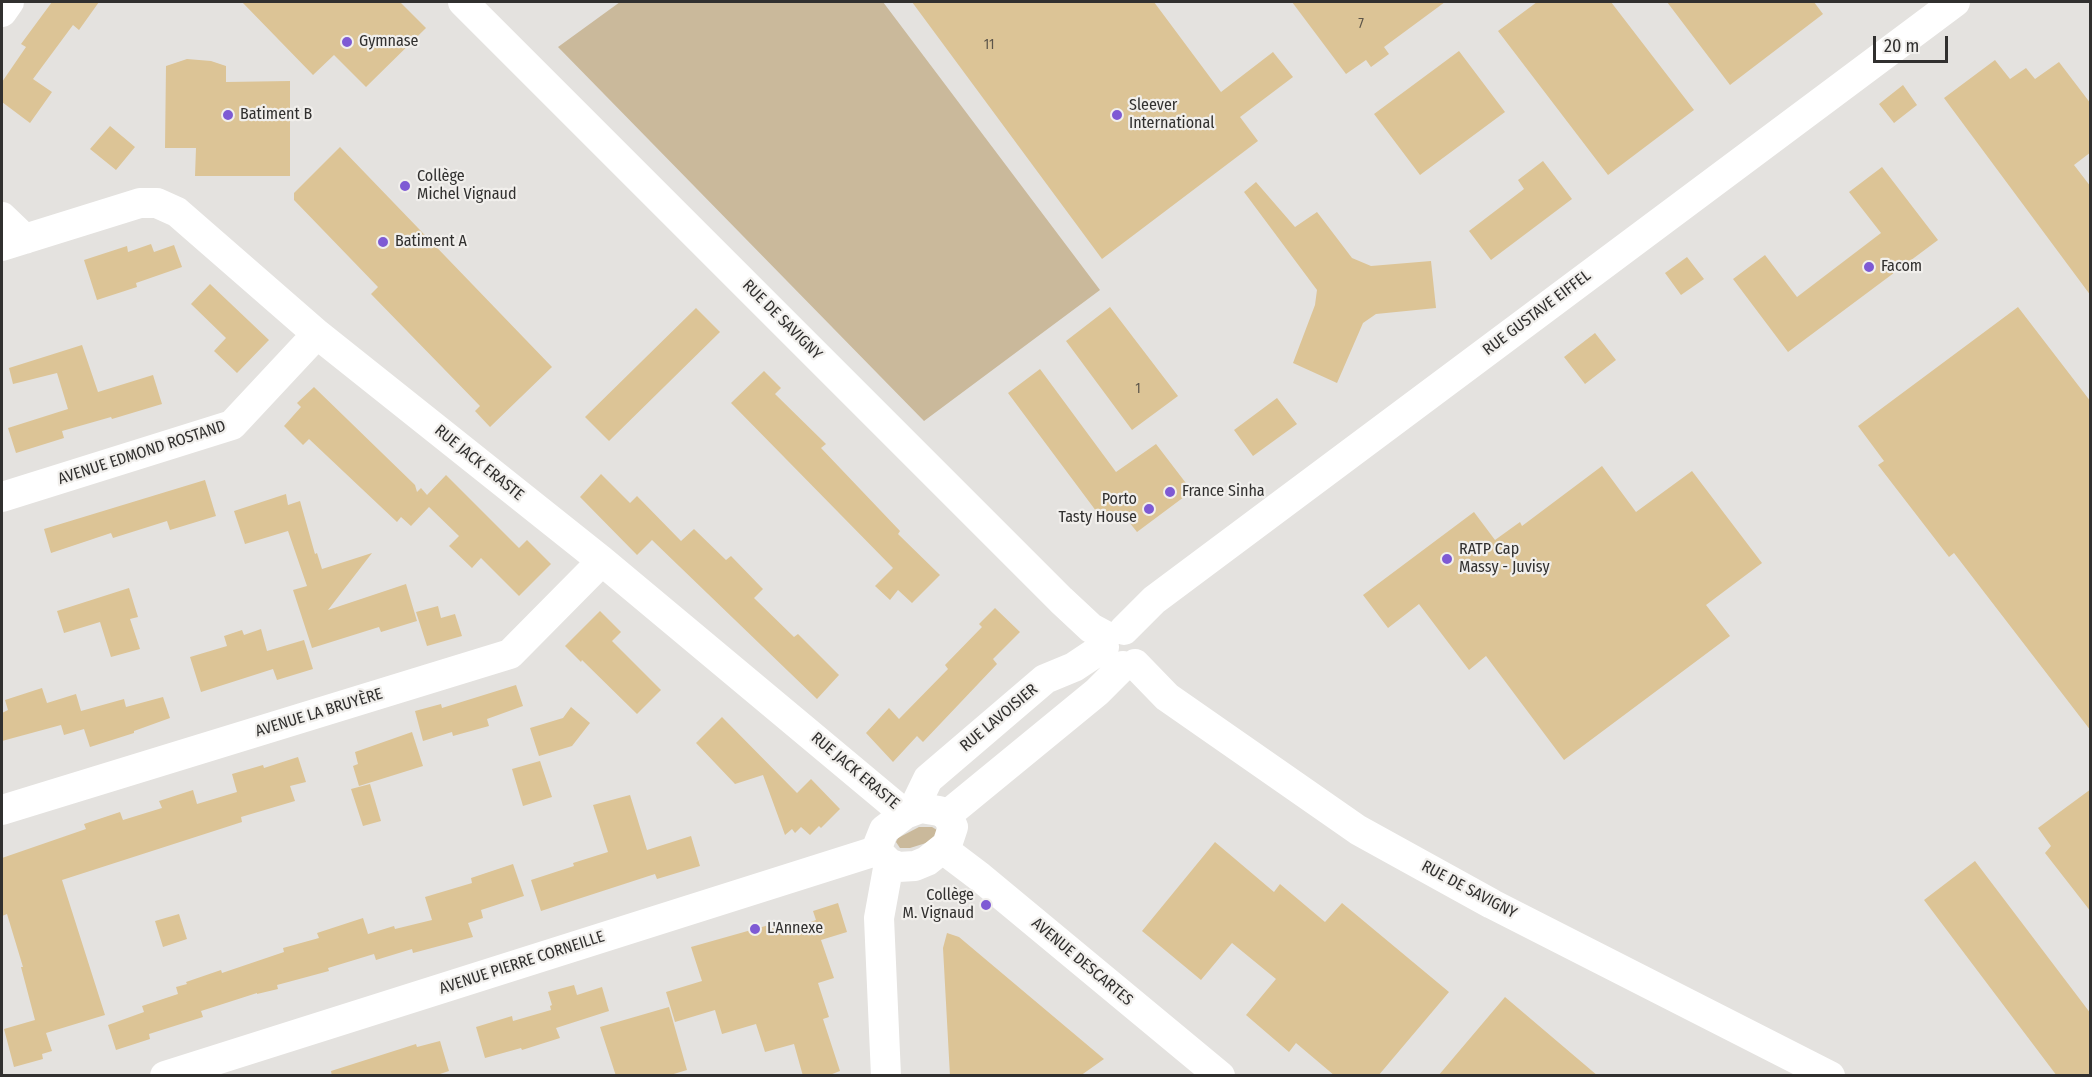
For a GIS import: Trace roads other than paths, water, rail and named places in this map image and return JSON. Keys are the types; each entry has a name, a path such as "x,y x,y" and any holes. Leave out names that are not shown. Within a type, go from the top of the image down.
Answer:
{"street":[{"path":"2,12 9,2"},
{"name":"RUE DE SAVIGNY","path":"463,2 1061,600 1091,628 1118,648 1167,697 1359,830 1492,904 1830,1076"},
{"name":"RUE GUSTAVE EIFFEL","path":"1118,648 1154,600 1955,2"},
{"name":"RUE JACK ERASTE","path":"13,242 140,203 157,203 177,212 317,334 602,561 909,812"},
{"path":"2,217 13,242"},
{"name":"AVENUE EDMOND ROSTAND","path":"2,497 232,425 317,334"},
{"name":"AVENUE LA BRUYÈRE","path":"2,810 510,654 602,561"},
{"path":"947,815 1097,692 1118,648"},
{"name":"RUE LAVOISIER","path":"909,812 928,779 1045,679 1118,648"},
{"path":"927,808 947,815 953,827 952,835 943,849 927,861 915,866 898,867 884,856 878,845 884,830 909,812 927,808"},
{"name":"AVENUE DESCARTES","path":"943,849 989,884 1220,1076"},
{"path":"884,856 879,918 886,1076"},
{"name":"AVENUE PIERRE CORNEILLE","path":"165,1076 884,856"}],"place":[{"name":"Gymnase","path":"347,42"},
{"name":"Batiment B","path":"228,115"},
{"name":"Sleever International","path":"1117,115"},
{"name":"Collège Michel Vignaud","path":"405,186"},
{"name":"Batiment A","path":"383,242"},
{"name":"Facom","path":"1869,267"},
{"name":"France Sinha","path":"1170,492"},
{"name":"Porto Tasty House","path":"1149,509"},
{"name":"RATP Cap Massy - Juvisy","path":"1447,559"},
{"name":"Collège M. Vignaud","path":"986,905"},
{"name":"L'Annexe","path":"755,929"}]}
